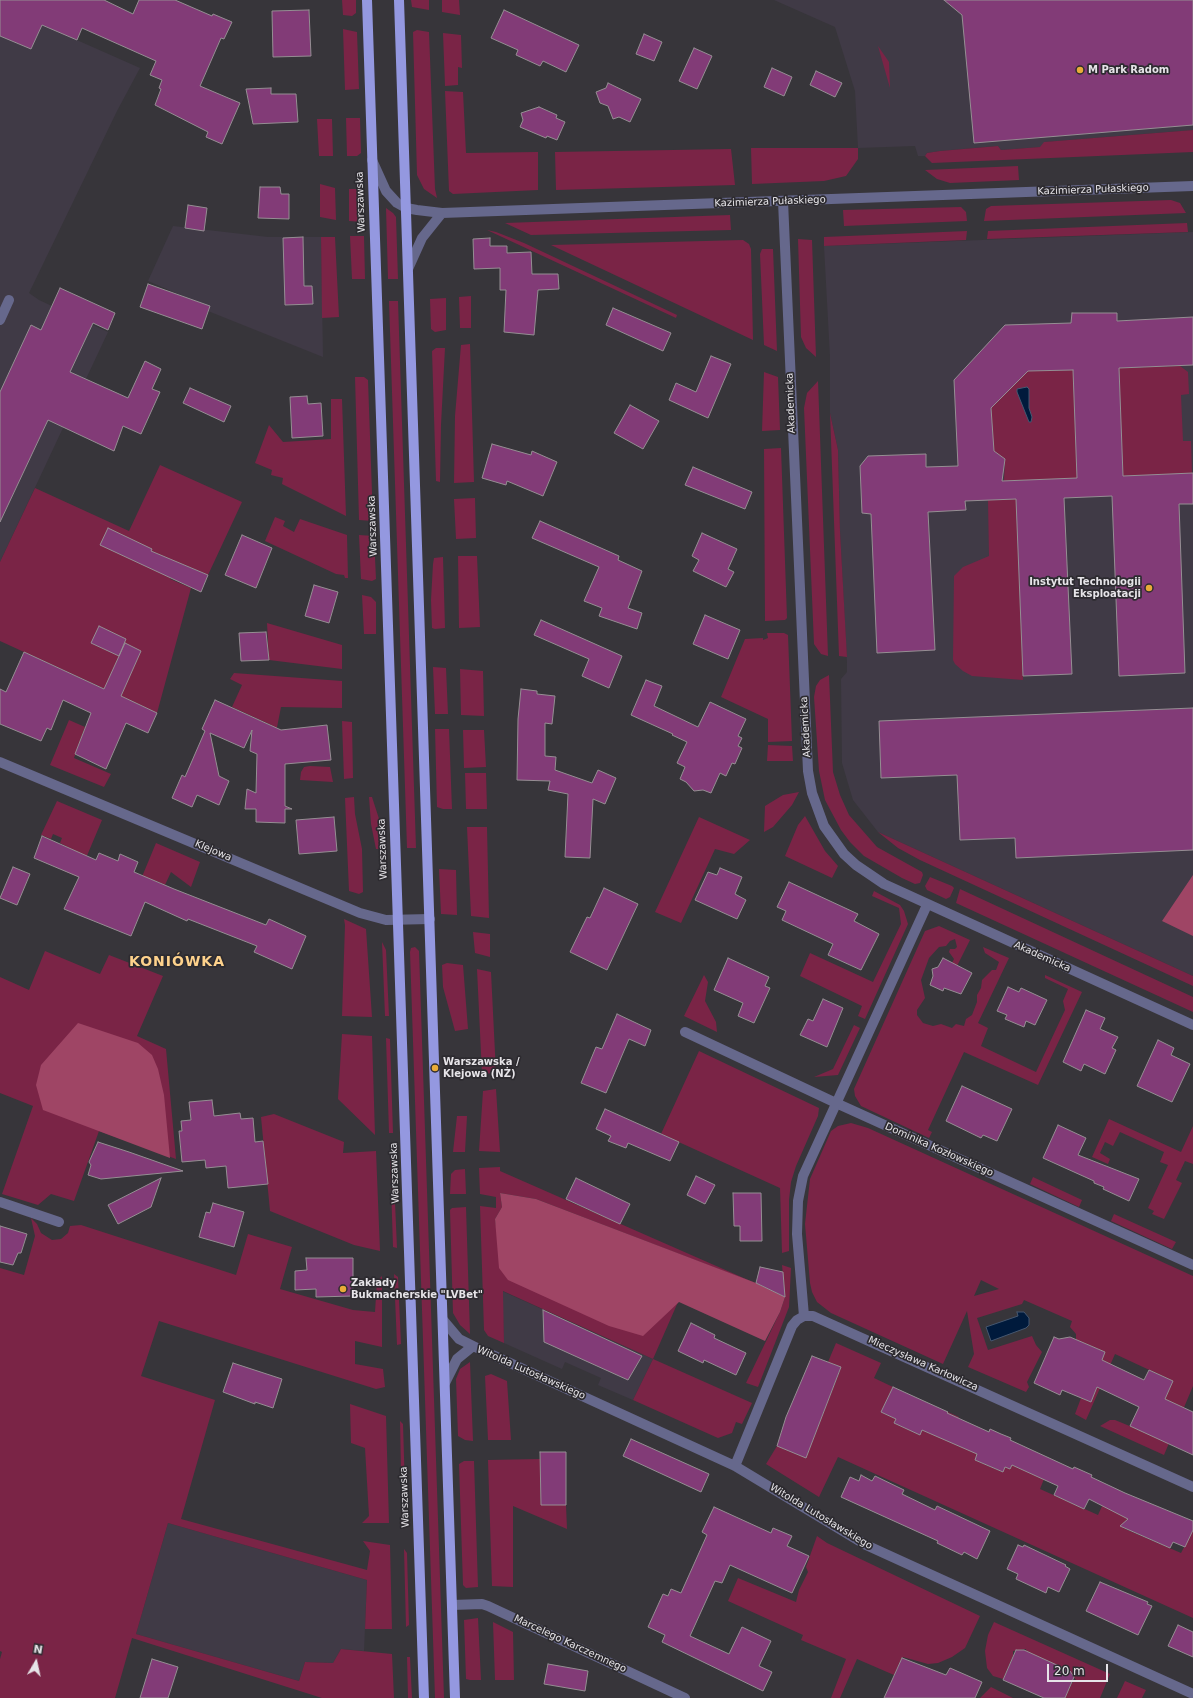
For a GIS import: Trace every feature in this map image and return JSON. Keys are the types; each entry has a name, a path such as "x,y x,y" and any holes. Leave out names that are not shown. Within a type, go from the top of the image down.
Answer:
{"main road":[{"name":"Warszawska","path":"367,0 424,1698"},
{"path":"399,0 455,1698"}],"street":[{"path":"372,160 386,191 397,203 406,208"},
{"name":"Kazimierza Pułaskiego","path":"406,208 442,213 1193,186"},
{"name":"Akademicka","path":"783,201 802,666 808,771 812,793 824,826 833,840 852,861 884,884 1193,1025"},
{"path":"408,269 422,238 442,213"},
{"path":"0,320 9,300"},
{"name":"Klejowa","path":"0,762 360,913 386,920 430,919"},
{"path":"735,1466 792,1326 797,1320 804,1316 797,1234 798,1201 803,1176 927,904"},
{"name":"Dominika Kozłowskiego","path":"685,1032 836,1103 1193,1265"},
{"path":"0,1202 59,1222"},
{"name":"Mieczysława Karłowicza","path":"804,1316 821,1318 1193,1487"},
{"name":"Witolda Lutosławskiego","path":"443,1320 459,1339 735,1466 866,1545 1193,1694"},
{"name":"Witolda Lutosławskiego","path":"445,1383 457,1359 473,1346"},
{"name":"Marcelego Karczemnego","path":"452,1605 482,1604 488,1606 685,1698"}],"shaded area":[{"path":"342,0 356,0 356,13 352,16 343,15"},
{"path":"411,0 429,0 429,10 412,7"},
{"path":"442,0 459,0 460,15 442,12"},
{"name":"M Park Radom","path":"774,0 1193,0 1193,130 1045,142 1041,147 1001,150 998,146 940,151 927,153 925,156 918,156 915,146 858,148 855,91 835,27"},
{"path":"0,6 140,68 117,111 29,293 39,300 108,332 0,562"},
{"path":"343,29 357,32 359,89 345,90"},
{"path":"417,30 429,32 435,189 437,198 424,189 417,175 413,32"},
{"path":"443,33 461,35 462,68 458,67 458,85 445,86"},
{"path":"878,46 889,62 890,88"},
{"path":"445,91 463,92 466,153 538,152 538,190 453,194 449,191"},
{"path":"346,118 360,118 361,153 357,156 347,156"},
{"path":"317,119 332,119 333,156 319,156"},
{"path":"1193,130 1193,152 932,163 925,156 927,153 940,151 998,146 1001,150 1040,147 1044,142"},
{"path":"751,148 858,148 858,159 846,176 824,181 752,184"},
{"path":"731,149 735,185 556,190 555,152"},
{"path":"1018,166 1019,180 950,183 937,179 925,170"},
{"path":"320,184 335,188 336,220 320,217"},
{"path":"349,189 359,189 362,193 363,222 349,221"},
{"path":"1171,200 1180,203 1186,213 984,221 986,209 991,206"},
{"path":"961,207 966,212 967,221 844,226 843,210"},
{"path":"386,208 396,217 398,279 388,279"},
{"path":"730,215 731,230 531,235 505,223"},
{"path":"1187,223 1188,232 987,239 988,231"},
{"path":"173,226 268,237 321,237 323,357 208,311 192,300 148,281"},
{"path":"487,230 524,243 677,315 676,318"},
{"path":"967,231 966,240 824,246 824,237"},
{"path":"1193,232 1193,976 878,832 853,800 842,763 841,679 847,672 847,663 840,531 838,450 830,413 830,357 824,246"},
{"path":"350,236 364,236 365,279 352,279"},
{"path":"321,237 335,237 339,317 322,318"},
{"path":"798,239 812,240 816,357 806,348 801,337"},
{"path":"743,240 749,244 751,249 753,340 551,245"},
{"path":"762,249 773,249 777,351 764,345 760,254"},
{"path":"471,296 471,328 460,328 459,297"},
{"path":"446,298 446,330 435,332 431,329 430,299"},
{"path":"389,301 398,301 416,848 407,848"},
{"path":"470,344 474,482 454,483 455,416 461,345"},
{"path":"436,348 445,348 440,482 436,481 432,351"},
{"path":"1180,366 1188,372 1189,394 1181,395 1183,441 1191,441 1192,474 1123,476 1119,368"},
{"path":"1073,370 1077,478 1004,481 1005,459 1000,456 994,458 991,403 1001,392 1004,395 1017,382 1019,371"},
{"path":"764,372 778,377 780,430 762,431"},
{"path":"355,377 364,377 368,380 373,521 359,520"},
{"path":"818,381 828,656 821,654 814,644 804,408 807,393"},
{"path":"331,399 342,399 346,516 282,484 283,478 271,475 272,470 255,463 269,425 283,442 331,439"},
{"path":"830,413 838,450 840,531 847,657 839,656"},
{"path":"781,448 787,618 785,620 765,621 764,449"},
{"path":"160,465 242,502 208,575 177,562 170,579 191,588 157,713 0,641 0,562 35,488 129,531"},
{"path":"475,498 476,538 456,539 454,499"},
{"path":"1016,499 1023,680 972,676 963,671 955,664 953,660 954,576 963,567 989,556 988,500"},
{"path":"275,517 285,521 283,526 294,532 300,519 347,535 348,578 345,578 344,575 336,574 265,541"},
{"path":"359,535 374,536 376,579 372,581 361,579"},
{"path":"458,556 477,556 480,627 459,628"},
{"path":"443,557 445,628 435,629 432,628 431,600 433,564 434,558"},
{"path":"362,595 371,597 376,602 376,634 364,634"},
{"path":"267,623 342,645 342,669 269,660"},
{"path":"767,633 784,633 788,635 792,741 768,742 768,719 721,697 745,639 763,638 763,640 768,638"},
{"path":"433,667 446,668 448,714 435,714"},
{"path":"460,669 483,671 484,716 461,715"},
{"path":"234,673 342,681 342,708 281,707 270,763 257,757 271,725 232,707 242,685 230,679"},
{"path":"829,675 833,772 840,795 849,815 877,847 922,872 923,875 920,883 915,884 902,878 864,856 850,842 841,830 825,800 819,771 814,697 816,686 820,680"},
{"path":"69,720 85,727 74,758 111,774 104,787 50,765"},
{"path":"342,721 352,722 353,778 344,779"},
{"path":"435,729 449,729 452,809 437,807"},
{"path":"463,730 484,730 486,767 464,768"},
{"path":"768,745 792,746 793,761 767,761"},
{"path":"304,767 330,767 333,782 300,780 301,772"},
{"path":"465,773 486,773 487,809 466,809"},
{"path":"799,792 792,805 773,827 764,832 765,806 783,795"},
{"path":"354,797 355,814 362,849 363,892 359,894 349,891 345,798"},
{"path":"369,797 372,797 381,825 384,849 376,849 371,824"},
{"path":"57,801 102,820 78,877 60,869 69,848 60,843 62,838 53,834 51,839 41,835"},
{"path":"805,816 825,851 838,866 832,878 785,856 798,825"},
{"path":"699,817 750,840 734,854 715,849 681,923 655,912"},
{"path":"467,827 487,827 489,918 471,916"},
{"path":"878,832 1193,976 1193,986 920,860 898,848"},
{"path":"156,843 200,862 191,887 171,872 165,885 156,881 146,903 134,896"},
{"path":"439,869 456,870 457,915 441,914"},
{"path":"1193,875 1193,936 1162,921"},
{"path":"930,877 954,888 950,897 946,899 927,890 925,886"},
{"path":"960,889 1193,997 1193,1012 956,903"},
{"path":"874,891 900,905 904,911 908,924 865,1019 858,1016 862,1006 800,976 810,953 873,982 901,924 899,908 872,896"},
{"path":"344,919 366,929 372,1017 342,1016"},
{"path":"939,926 970,940 957,966 952,963 954,959 949,952 950,949 955,949 957,947 955,939 950,941 946,946 939,947 929,958 921,980 925,998 917,1010 917,1015 923,1023 933,1026 941,1024 952,1028 956,1024 964,1026 966,1019 972,1015 977,1002 977,995 981,988 982,980 992,970 996,970 999,962 985,953 983,947 1009,958 978,1023 988,1028 981,1046 1036,1072 1065,1010 1063,1001 1068,989 1045,978 1045,975 1082,992 1038,1085 964,1052 928,1130 932,1132 929,1138 861,1106 855,1096 854,1089 925,931"},
{"path":"473,932 490,934 490,957 475,953"},
{"path":"382,942 386,950 389,1016 385,1016"},
{"path":"415,947 419,951 444,1698 435,1698 410,952 411,948"},
{"path":"45,951 100,974 109,955 163,976 137,1036 166,1049 176,1159 99,1131 74,1201 51,1194 38,1205 2,1194 33,1106 0,1093 0,977 29,990"},
{"path":"447,963 463,965 468,1029 455,1031 443,987 442,965"},
{"path":"477,969 491,972 496,1073 482,1074"},
{"path":"704,975 708,982 705,1001 716,1022 717,1032 684,1016"},
{"path":"78,1023 138,1043 152,1055 158,1069 164,1095 170,1158 43,1110 36,1085 41,1065"},
{"path":"854,1025 860,1028 838,1075 814,1077 833,1069"},
{"path":"342,1034 372,1036 375,1135 338,1099"},
{"path":"386,1038 390,1039 393,1133 389,1133"},
{"path":"699,1051 819,1108 818,1116 796,1166 791,1182 789,1200 789,1251 782,1253 780,1188 661,1134"},
{"path":"496,1089 500,1152 479,1151 483,1091"},
{"path":"274,1114 344,1142 343,1153 376,1151 380,1251 354,1245 270,1211 261,1117"},
{"path":"457,1116 467,1116 465,1152 453,1152"},
{"path":"1109,1119 1181,1152 1193,1126 1193,1164 1185,1161 1176,1180 1182,1183 1164,1219 1152,1214 1154,1211 1148,1208 1168,1165 1160,1162 1164,1152 1120,1132 1113,1146 1105,1142 1100,1153 1110,1159 1108,1164 1092,1157"},
{"path":"851,1123 868,1128 1193,1276 1193,1386 1164,1455 1100,1426 1110,1420 1115,1420 1149,1434 1173,1381 1115,1354 1086,1420 1075,1414 1081,1398 1091,1402 1099,1383 1096,1374 1105,1352 1076,1340 1076,1334 1070,1327 1072,1321 1024,1300 1022,1304 977,1318 988,1350 1032,1336 1036,1345 1042,1352 1027,1382 1029,1387 1026,1392 968,1367 974,1354 967,1311 943,1364 831,1313 817,1302 812,1292 810,1283 805,1224 810,1179 831,1131 838,1126","holes":["981,1280 999,1289 974,1296"]},
{"path":"390,1155 393,1156 397,1248 393,1247"},
{"path":"500,1167 500,1171 755,1283 536,1199 500,1193 502,1207 495,1219 498,1241 678,1302 653,1359 503,1291 504,1343 488,1336 484,1330 480,1206 496,1208 496,1197 480,1194 479,1168"},
{"path":"465,1169 466,1194 450,1194 451,1174 455,1170"},
{"path":"1033,1177 1082,1200 1079,1207 1030,1184"},
{"path":"500,1193 536,1199 756,1283 785,1297 780,1312 765,1341 679,1302 643,1336 609,1326 508,1280 499,1268 495,1219 502,1207"},
{"path":"466,1207 470,1334 460,1325 453,1313 450,1210 452,1208"},
{"path":"1114,1214 1176,1242 1172,1249 1111,1221"},
{"path":"31,1218 37,1224 41,1233 52,1240 61,1239 68,1233 70,1226 81,1225 236,1275 248,1234 292,1247 280,1289 353,1310 375,1312 377,1281 382,1276 382,1347 355,1341 355,1364 383,1369 385,1387 376,1389 159,1321 141,1376 215,1400 181,1519 367,1570 370,1551 363,1541 390,1545 392,1629 365,1629 367,1580 168,1523 136,1634 299,1681 305,1662 333,1663 341,1649 392,1654 394,1698 322,1698 132,1638 115,1698 0,1698 0,1659 2,1652 0,1651 0,1268 24,1275 35,1236"},
{"path":"782,1265 791,1268 789,1307 758,1387 746,1383 780,1312 785,1297"},
{"path":"394,1274 398,1277 401,1344 397,1345"},
{"path":"502,1291 653,1359 633,1400 598,1385 601,1378 565,1362 562,1369 504,1343"},
{"path":"836,1343 881,1363 874,1378 893,1387 881,1412 896,1419 894,1423 920,1435 922,1430 937,1436 948,1412 959,1417 957,1422 977,1454 975,1460 1002,1472 1005,1467 1010,1469 1012,1465 1044,1479 1040,1489 1098,1515 1108,1493 1134,1504 1123,1528 1181,1553 1193,1530 1193,1618 838,1457 819,1497 766,1464 777,1446 806,1457 841,1368 828,1362"},
{"path":"653,1359 752,1403 742,1424 736,1422 732,1433 718,1438 633,1400"},
{"path":"470,1362 473,1441 465,1440 458,1436 456,1379 460,1369"},
{"path":"491,1374 507,1381 511,1440 488,1440 485,1376"},
{"path":"350,1404 386,1416 389,1523 362,1523 369,1516 365,1448 351,1443"},
{"path":"400,1421 403,1424 406,1522 402,1522"},
{"path":"540,1459 541,1505 566,1505 567,1529 513,1506 513,1587 492,1586 488,1460"},
{"path":"464,1461 474,1461 478,1587 466,1588 463,1585 459,1464"},
{"path":"168,1523 367,1580 364,1651 341,1649 333,1663 305,1662 299,1681 136,1634"},
{"path":"817,1536 827,1543 980,1616 965,1648 952,1657 938,1663 928,1664 903,1657 894,1675 857,1659 840,1698 831,1698 846,1659 801,1640 803,1635 728,1601 738,1578 796,1602 799,1590 808,1572 806,1567"},
{"path":"404,1549 407,1553 409,1625 406,1627"},
{"path":"478,1618 481,1680 470,1680 466,1679 464,1620"},
{"path":"493,1622 513,1632 514,1680 495,1680"},
{"path":"994,1622 1110,1674 1100,1698 1065,1698 1072,1683 1076,1680 1071,1673 1027,1654 1026,1649 1013,1651 1013,1656 1003,1679 993,1676 987,1668 985,1651 988,1635"},
{"path":"407,1657 410,1657 412,1698 408,1698"},
{"path":"1125,1681 1146,1690 1142,1698 1117,1698"},
{"path":"991,1687 1013,1698 980,1698"}],"water":[{"path":"1027,387 1029,389 1029,408 1032,417 1031,422 1029,422 1017,392 1017,389"},
{"path":"1017,1312 1024,1312 1029,1318 1029,1325 1026,1328 991,1341 986,1327 1018,1316"}],"building":[{"path":"0,0 104,0 133,14 139,0 175,0 212,16 213,14 232,22 224,39 221,38 200,86 240,103 222,144 206,137 208,132 155,105 161,89 159,88 162,80 150,75 156,61 82,28 77,40 42,25 31,49 0,36"},
{"name":"M Park Radom","path":"944,0 1193,0 1193,125 974,143 962,15"},
{"path":"309,10 311,56 273,57 272,11"},
{"path":"504,10 579,45 566,72 543,61 540,66 516,55 518,50 491,38"},
{"path":"644,34 662,42 654,61 636,54"},
{"path":"694,48 712,56 697,89 679,81"},
{"path":"772,68 792,77 784,96 764,87"},
{"path":"816,71 842,83 835,97 810,85"},
{"path":"608,83 641,99 630,122 619,117 613,119 608,106 600,103 596,92 606,88"},
{"path":"271,88 271,94 296,94 298,122 253,124 246,89"},
{"path":"539,107 557,115 556,118 565,122 557,140 547,136 546,138 520,127 523,120 521,113"},
{"path":"260,187 280,187 281,194 289,194 289,219 258,218"},
{"path":"188,205 207,208 204,231 185,228"},
{"path":"303,237 304,286 312,286 313,304 285,305 283,238"},
{"path":"490,238 490,246 507,246 507,253 531,252 532,274 558,274 559,289 538,290 534,335 504,332 506,290 500,290 500,268 474,269 473,239"},
{"path":"148,284 210,306 202,329 140,307"},
{"path":"60,288 115,313 108,330 93,323 70,372 128,398 145,361 161,369 152,389 160,392 141,434 123,426 114,451 48,420 0,522 0,392 31,325 41,330"},
{"path":"613,308 671,333 663,351 606,325"},
{"path":"1072,313 1117,313 1117,321 1193,317 1193,365 1119,368 1123,476 1193,473 1193,504 1179,504 1185,673 1119,676 1112,496 1064,498 1072,674 1023,676 1016,499 965,501 966,510 928,512 935,650 877,653 871,514 862,513 860,466 868,456 926,454 926,467 958,466 954,380 1005,325 1071,323","holes":["1073,370 1077,478 1002,481 1005,459 994,451 991,408 1028,371"]},
{"path":"711,356 731,364 708,418 669,400 676,383 696,392"},
{"path":"190,388 231,406 224,422 183,403"},
{"path":"307,396 308,404 321,403 323,436 292,438 290,397"},
{"path":"630,405 659,421 643,449 614,433"},
{"path":"492,444 531,455 532,451 557,462 543,496 507,481 506,485 482,478"},
{"path":"693,467 752,492 745,509 685,485"},
{"path":"540,521 619,556 618,560 642,571 628,608 642,613 637,629 599,616 602,608 584,601 599,567 532,538"},
{"path":"108,528 152,549 151,551 208,575 201,592 100,545"},
{"path":"702,533 737,549 728,569 734,572 726,587 693,571 699,560 692,556"},
{"path":"242,535 272,548 256,588 225,575"},
{"path":"314,585 338,592 329,623 305,616"},
{"path":"705,615 740,630 728,659 693,644"},
{"path":"541,620 622,656 609,688 582,676 589,659 534,635"},
{"path":"99,626 126,639 119,656 91,643"},
{"path":"266,632 269,660 241,661 239,633"},
{"path":"125,643 141,651 121,696 157,713 148,733 126,723 106,769 75,754 91,713 63,700 51,730 47,728 41,741 0,724 0,689 6,692 24,652 104,689"},
{"path":"646,680 662,686 654,706 698,727 710,702 746,719 738,736 742,738 738,746 742,748 735,764 732,763 726,776 720,773 711,793 703,790 694,791 686,782 680,779 685,767 677,763 687,742 631,715"},
{"path":"521,689 537,691 537,694 555,696 552,724 545,723 545,756 556,757 555,770 592,783 598,770 616,778 605,804 593,799 590,858 565,857 568,794 548,790 550,781 517,780 518,719"},
{"path":"215,700 281,730 327,725 331,760 285,764 285,806 292,809 285,809 285,823 256,822 256,809 245,809 247,789 256,793 257,754 250,751 252,730 244,748 210,733 219,776 229,781 219,805 197,795 192,807 172,798 182,775 185,777 205,731 202,729"},
{"path":"1193,708 1193,850 1016,858 1015,838 960,840 957,775 881,778 879,721"},
{"path":"334,817 337,851 299,854 296,820"},
{"path":"42,836 96,860 99,853 118,861 120,854 138,862 134,872 266,925 269,919 306,936 292,969 254,952 257,946 188,919 187,921 145,902 131,936 64,909 79,877 34,858"},
{"path":"13,867 30,874 17,905 0,898"},
{"path":"720,868 742,877 735,894 746,900 737,919 695,900 708,872 717,875"},
{"path":"789,882 858,914 854,921 879,934 861,970 828,955 833,944 782,920 786,911 777,907"},
{"path":"604,888 638,904 607,970 570,952 587,917 590,918"},
{"path":"728,958 769,977 765,986 770,988 754,1023 738,1016 743,1003 714,990"},
{"path":"943,958 972,973 961,994 944,988 943,991 930,985 933,976 932,969 938,967"},
{"path":"1008,987 1019,992 1021,988 1047,1000 1035,1025 1026,1021 1024,1027 1005,1019 1007,1015 997,1011"},
{"path":"823,999 843,1008 827,1047 800,1035 808,1019 813,1021"},
{"path":"1086,1010 1105,1018 1100,1029 1118,1037 1112,1048 1116,1050 1105,1074 1084,1064 1081,1071 1063,1062"},
{"path":"617,1014 651,1030 645,1046 629,1039 606,1093 581,1083 596,1047 602,1049"},
{"path":"1158,1040 1174,1048 1171,1055 1190,1064 1172,1102 1137,1086"},
{"path":"962,1086 1012,1109 997,1141 983,1135 981,1138 946,1121"},
{"path":"212,1100 214,1116 240,1113 241,1119 253,1118 255,1142 263,1141 268,1184 228,1188 226,1166 206,1168 205,1160 182,1162 179,1131 182,1131 181,1121 191,1120 189,1102"},
{"path":"605,1109 679,1142 670,1161 628,1143 626,1148 608,1141 611,1136 596,1129"},
{"path":"1058,1125 1086,1138 1078,1155 1139,1179 1129,1201 1103,1189 1104,1187 1094,1183 1094,1181 1043,1158"},
{"path":"98,1142 183,1171 101,1179 88,1175 91,1165 89,1162"},
{"path":"696,1176 715,1185 705,1204 687,1195"},
{"path":"161,1178 151,1207 118,1224 108,1205"},
{"path":"576,1178 630,1204 620,1224 566,1199"},
{"path":"733,1193 761,1193 762,1241 740,1241 740,1226 734,1226"},
{"path":"213,1203 244,1212 234,1247 199,1237 206,1212 210,1213"},
{"path":"0,1226 27,1234 21,1253 18,1253 13,1265 0,1262"},
{"path":"306,1258 353,1258 353,1296 316,1297 316,1289 295,1290 295,1271 307,1270"},
{"path":"760,1267 783,1272 785,1297 756,1283"},
{"path":"543,1310 642,1356 628,1380 544,1342"},
{"path":"691,1323 715,1335 714,1338 746,1353 736,1375 704,1360 703,1363 678,1351"},
{"path":"1054,1337 1059,1339 1070,1337 1105,1352 1102,1360 1144,1380 1149,1370 1173,1381 1165,1399 1193,1412 1193,1455 1130,1426 1139,1407 1097,1387 1091,1402 1062,1390 1060,1395 1034,1383"},
{"path":"812,1356 841,1367 806,1458 777,1446 786,1417"},
{"path":"233,1363 282,1379 273,1408 255,1402 255,1404 223,1392"},
{"path":"893,1387 989,1432 990,1429 1011,1438 1010,1440 1073,1469 1074,1467 1092,1475 1091,1477 1125,1493 1193,1521 1193,1530 1185,1547 1173,1542 1170,1548 1120,1526 1128,1519 1089,1499 1084,1509 1054,1495 1058,1486 1012,1465 1010,1469 1005,1467 1003,1472 975,1460 977,1454 922,1430 920,1435 894,1423 896,1419 881,1412"},
{"path":"631,1439 709,1474 701,1492 623,1456"},
{"path":"540,1452 566,1452 566,1505 541,1505"},
{"path":"861,1475 872,1481 875,1476 904,1490 902,1494 935,1510 937,1506 990,1531 977,1559 964,1552 962,1555 937,1543 938,1541 841,1497 850,1477 859,1481"},
{"path":"714,1507 771,1533 773,1528 792,1536 787,1546 809,1556 792,1593 730,1565 722,1583 715,1581 690,1636 729,1654 742,1627 771,1641 759,1666 772,1672 763,1691 662,1642 665,1635 648,1627 663,1594 668,1596 671,1589 681,1593 707,1535 702,1532"},
{"path":"1018,1545 1023,1547 1024,1545 1066,1565 1065,1566 1070,1569 1059,1592 1048,1587 1046,1593 1016,1579 1018,1574 1007,1569"},
{"path":"1100,1582 1148,1602 1147,1604 1152,1606 1138,1635 1086,1611"},
{"path":"1178,1625 1193,1632 1193,1657 1168,1646"},
{"path":"1016,1650 1024,1650 1070,1671 1074,1677 1065,1698 1044,1698 1003,1680"},
{"path":"902,1658 946,1675 950,1668 982,1682 975,1698 884,1698"},
{"path":"152,1659 178,1667 168,1698 140,1698"},
{"path":"548,1664 588,1671 585,1691 544,1684"}],"place":[{"name":"M Park Radom","path":"1080,70"},
{"name":"Instytut Technologii Eksploatacji","path":"1149,588"},
{"name":"Warszawska / Klejowa (NŻ)","path":"435,1068"},
{"name":"Zakłady Bukmacherskie \"LVBet\"","path":"343,1289"}],"district":[{"name":"KONIÓWKA","path":"177,962"}]}
